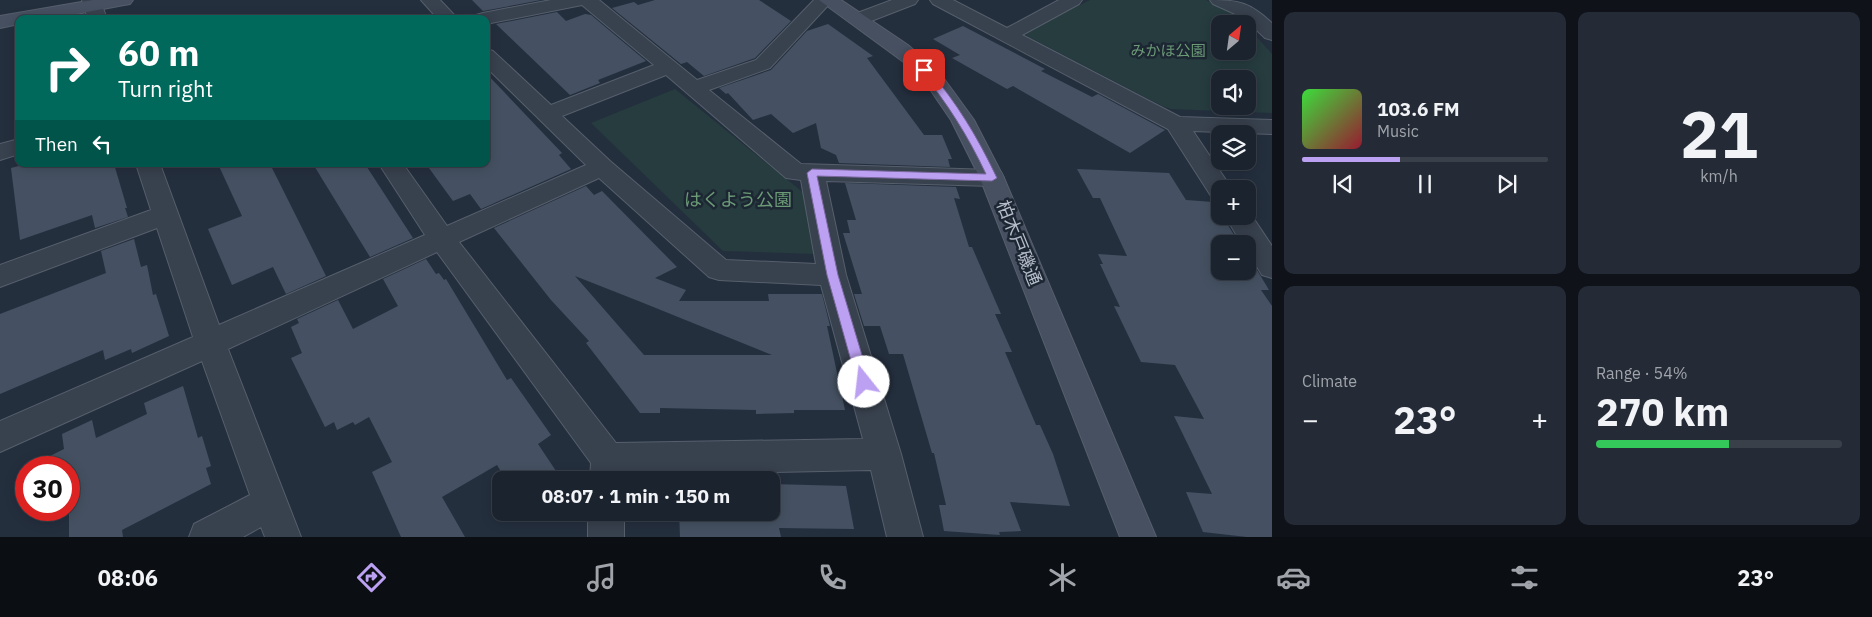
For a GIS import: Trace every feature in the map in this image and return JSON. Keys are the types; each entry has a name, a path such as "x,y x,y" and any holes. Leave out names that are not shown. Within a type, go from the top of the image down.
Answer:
{"street":[{"path":"47,15 94,8 124,0"},
{"path":"430,0 444,15"},
{"path":"490,18 579,0"},
{"path":"588,0 795,172 992,178"},
{"path":"693,88 763,64 824,0"},
{"name":"柏木戸磯通","path":"828,0 890,41 924,70 947,98 971,133 992,178 1138,537"},
{"path":"859,19 909,0"},
{"path":"939,0 1176,124 1272,127"},
{"path":"1006,36 1073,0"},
{"path":"1219,0 1258,10 1272,34"},
{"path":"0,22 15,20"},
{"path":"490,59 602,167 719,270 832,275"},
{"path":"547,114 668,67"},
{"path":"1176,124 1213,180"},
{"path":"0,152 15,147"},
{"path":"149,167 210,342 283,537"},
{"path":"392,167 608,470 884,454"},
{"path":"0,437 602,167"},
{"path":"812,173 832,275 884,454 905,537"},
{"path":"0,276 165,215"},
{"path":"1244,225 1272,268"},
{"path":"207,537 270,503"},
{"path":"606,521 606,537"}],"green space":[{"name":"みかほ公園","path":"1090,0 1206,0 1234,12 1236,15 1211,15 1211,60 1256,60 1256,36 1272,54 1272,113 1256,112 1256,70 1211,70 1211,111 1171,109 1027,36 1025,32"},
{"name":"はくよう公園","path":"675,89 805,194 814,254 723,251 591,123"}],"building":[{"path":"472,0 541,0 483,11"},
{"path":"655,0 759,0 791,21 755,58 704,76 687,62 681,64 612,8 634,2 638,5"},
{"path":"557,12 566,21 585,14 591,15 646,61 598,80 600,83 570,95 496,24"},
{"path":"828,24 873,56 867,58 924,135 942,135 952,159 948,159 950,167 839,163 836,155 821,148 816,123 793,133 771,114 753,120 728,93 726,94 719,88 771,70 807,31"},
{"path":"963,26 1045,69 1041,71 1092,97 1098,94 1165,130 1130,153 1013,86 1007,89 952,58 960,55 933,39"},
{"path":"490,77 562,153 559,155 571,169 481,209 470,194 453,201 428,167 490,167"},
{"path":"115,167 128,217 95,228 92,215 20,240 11,168"},
{"path":"219,167 272,167 326,276 286,294 273,267 232,285 208,229 242,216"},
{"path":"315,167 367,167 413,238 370,257"},
{"path":"1077,169 1169,173 1186,200 1211,202 1211,225 1228,225 1234,235 1211,235 1211,280 1256,280 1256,268 1269,290 1261,290 1272,306 1272,537 1247,537 1203,532 1186,492 1212,494 1174,416 1204,419 1175,365 1141,362 1114,306 1120,307 1100,264 1103,264 1098,254 1127,256 1100,198 1093,198"},
{"path":"845,183 956,187 960,199 954,198 969,247 972,247 1001,314 995,314 1012,352 1005,352 1036,425 1040,425 1053,454 1070,506 1010,502 1021,531 999,532 1000,535 944,531 939,505 946,505 934,453 932,453 903,354 889,354 880,326 864,326 854,294 862,294 843,233 850,233 847,220 856,220"},
{"path":"586,186 594,195 602,191 677,267 655,278 686,290 679,301 769,301 768,294 822,294 830,326 827,326 845,410 794,410 794,413 756,414 756,410 660,408 660,413 640,413 586,343 589,341 551,300 494,228","holes":["575,276 772,355 644,355"]},
{"path":"134,239 141,267 147,265 153,295 156,294 169,336 132,353 131,349 105,360 103,350 0,394 0,314 106,273 101,251"},
{"path":"426,259 436,274 439,273 444,280 446,279 507,380 511,378 551,435 538,444 556,471 501,471 497,465 442,497 465,537 401,537 372,472 392,462 369,417 355,425 353,422 337,430 334,422 325,427 291,358 302,353 291,327 299,323 297,319 338,300 353,329 398,306 383,279"},
{"path":"183,386 198,438 202,436 211,466 206,468 211,484 122,530 123,537 69,537 69,521 80,521 80,456 50,456 64,449 62,434 92,420 96,438 147,414 144,403"},
{"path":"780,484 846,486 854,529 779,528 781,537 680,537 679,521 780,521"}],"route":[{"path":"864,382 832,275 812,173 992,178 971,133 947,98 924,70"}]}
